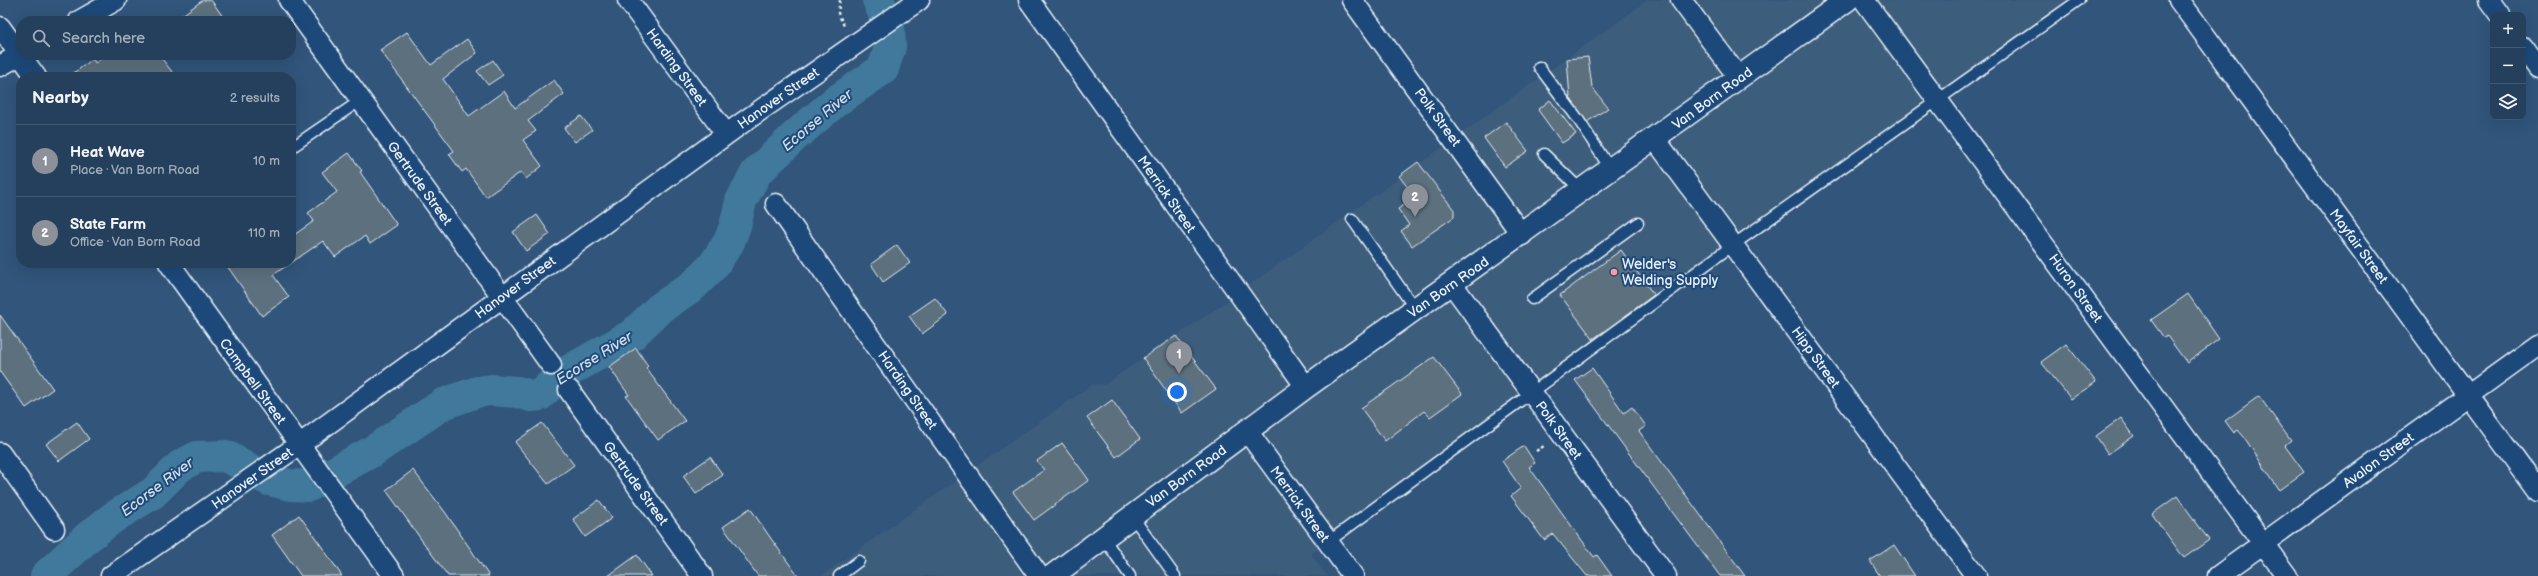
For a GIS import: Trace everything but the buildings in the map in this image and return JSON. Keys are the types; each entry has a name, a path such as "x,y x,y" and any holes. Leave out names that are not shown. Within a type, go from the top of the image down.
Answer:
{"main road":[{"name":"Van Born Road","path":"1052,576 1306,387 1522,235 1843,1"}],"street":[{"path":"88,16 116,0"},
{"name":"Gertrude Street","path":"289,0 551,365"},
{"name":"Harding Street","path":"628,0 726,134"},
{"name":"Hanover Street","path":"111,576 299,445 726,134 856,34 901,12 919,0"},
{"name":"Merrick Street","path":"1029,0 1306,387"},
{"name":"Polk Street","path":"1352,0 1522,235"},
{"path":"1681,0 1739,78"},
{"name":"Huron Street","path":"1864,0 2287,576"},
{"name":"Mayfair Street","path":"2179,0 2538,492"},
{"path":"2489,0 2498,12"},
{"path":"0,27 16,49"},
{"path":"2524,48 2538,68"},
{"path":"0,66 16,56"},
{"path":"24,60 33,72"},
{"name":"Hipp Street","path":"1655,139 1976,576"},
{"name":"Harding Street","path":"776,204 1039,576"},
{"name":"Campbell Street","path":"173,268 394,576"},
{"name":"Polk Street","path":"1452,284 1666,576"},
{"name":"Avalon Street","path":"2218,576 2538,345"},
{"name":"Gertrude Street","path":"569,390 702,576"},
{"name":"Merrick Street","path":"1247,431 1354,576"},
{"path":"0,453 54,529"}],"lane":[{"path":"1328,542 1733,245 2079,0"},
{"path":"1539,67 1578,119 1611,170"},
{"path":"296,145 361,100"},
{"path":"1544,154 1582,191"},
{"path":"1352,219 1416,310"},
{"path":"1532,299 1638,223"},
{"path":"1132,516 1175,576"},
{"path":"1103,537 1130,576"},
{"path":"839,576 859,561"}],"path":[{"path":"840,0 838,14 856,34"},
{"path":"1536,451 1544,446"}],"shaded area":[{"path":"1648,0 2079,0 1311,554 1327,576 821,576 1093,384 1104,385 1220,306"}],"waterway":[{"name":"Ecorse River","path":"46,576 88,537 114,517 153,493 180,466 197,457 226,456 269,480 290,485 309,486 373,451 443,404 477,392 491,390 517,392 531,396 540,395 560,376 632,335 659,309 694,285 713,266 729,242 735,226 741,201 756,173 796,135 836,101 883,69 890,47 889,26 878,0"}],"place":[{"name":"State Farm","path":"1415,217"},
{"name":"Welder's Welding Supply","path":"1614,272"},
{"name":"Heat Wave","path":"1179,374"}]}
